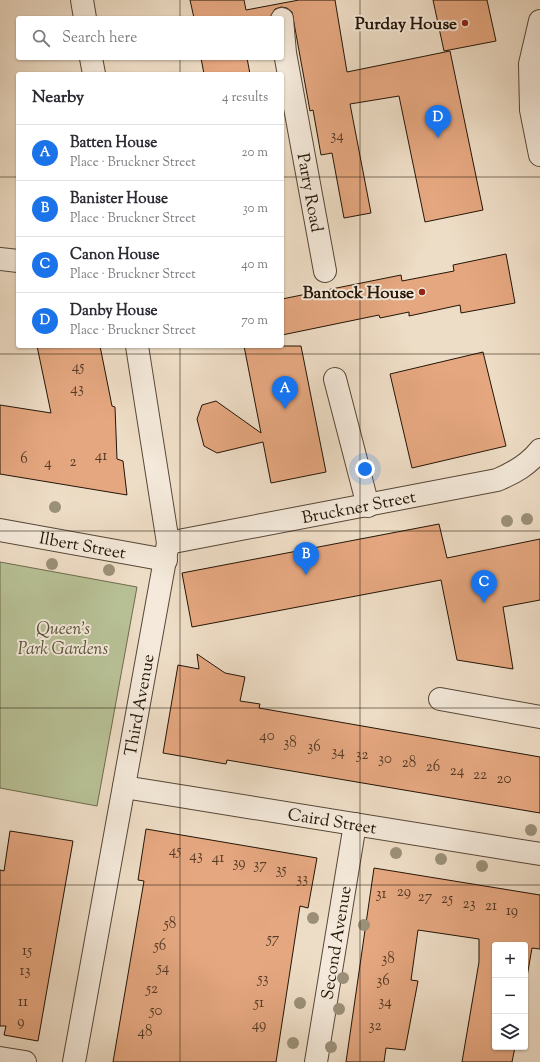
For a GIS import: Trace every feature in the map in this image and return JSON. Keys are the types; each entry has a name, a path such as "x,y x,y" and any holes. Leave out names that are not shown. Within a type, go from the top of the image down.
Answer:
{"street":[{"path":"82,0 85,16"},
{"name":"Parry Road","path":"280,0 282,16"},
{"path":"540,21 530,64 531,110 540,155"},
{"name":"Parry Road","path":"284,41 325,272"},
{"path":"91,60 94,72"},
{"path":"0,259 16,261"},
{"name":"Third Avenue","path":"74,1062 167,552 137,348"},
{"path":"335,379 368,506"},
{"name":"Bruckner Street","path":"167,552 368,506 497,480 516,472 533,459 540,450"},
{"name":"Ilbert Street","path":"0,530 167,552"},
{"path":"440,700 540,717"},
{"name":"Caird Street","path":"124,787 540,854"},
{"name":"Second Avenue","path":"316,1062 355,824"},
{"path":"0,1058 25,1062"}],"green space":[{"name":"Queen's Park Gardens","path":"0,562 137,587 97,806 0,788"}],"building":[{"path":"190,0 244,0 246,10 299,0 335,0 347,72 450,51 483,210 425,222 399,96 350,104 371,213 344,218 332,153 321,155 313,110 310,111 292,12 287,8 281,7 275,9 271,16 194,16"},
{"name":"Purday House","path":"433,0 487,0 496,41 444,51"},
{"path":"201,60 247,60 250,72 204,72"},
{"name":"Bantock House","path":"506,254 515,303 461,313 460,305 409,316 409,312 380,318 379,315 284,335 284,299 401,275 402,281 454,271 453,265"},
{"path":"284,346 301,346 326,472 271,483 263,442 217,453 204,446 197,419 202,405 216,401 261,433 244,348 284,348"},
{"path":"37,348 100,348 112,406 115,407 117,459 123,461 127,495 0,474 0,405 51,413"},
{"path":"483,352 506,446 412,468 390,374"},
{"path":"439,524 447,558 540,539 540,600 503,607 513,669 457,660 441,580 192,627 182,573"},
{"path":"197,654 225,673 245,677 240,701 260,704 259,708 540,757 540,813 227,760 226,764 163,753 178,665 199,669"},
{"path":"146,829 317,858 308,908 300,906 276,1062 113,1062 144,881 138,880"},
{"path":"10,831 73,841 38,1041 4,1035 6,1026 0,1026 0,870 4,871"},
{"path":"374,868 540,895 540,949 532,948 528,971 528,942 492,942 492,1050 514,1050 512,1062 462,1062 479,962 479,939 418,930 411,980 418,981 405,1050 386,1048 384,1062 346,1062"}],"place":[{"name":"Purday House","path":"465,23"},
{"name":"Danby House","path":"438,138"},
{"name":"Bantock House","path":"422,292"},
{"name":"Batten House","path":"285,409"},
{"name":"Banister House","path":"306,575"},
{"name":"Canon House","path":"484,603"}]}
